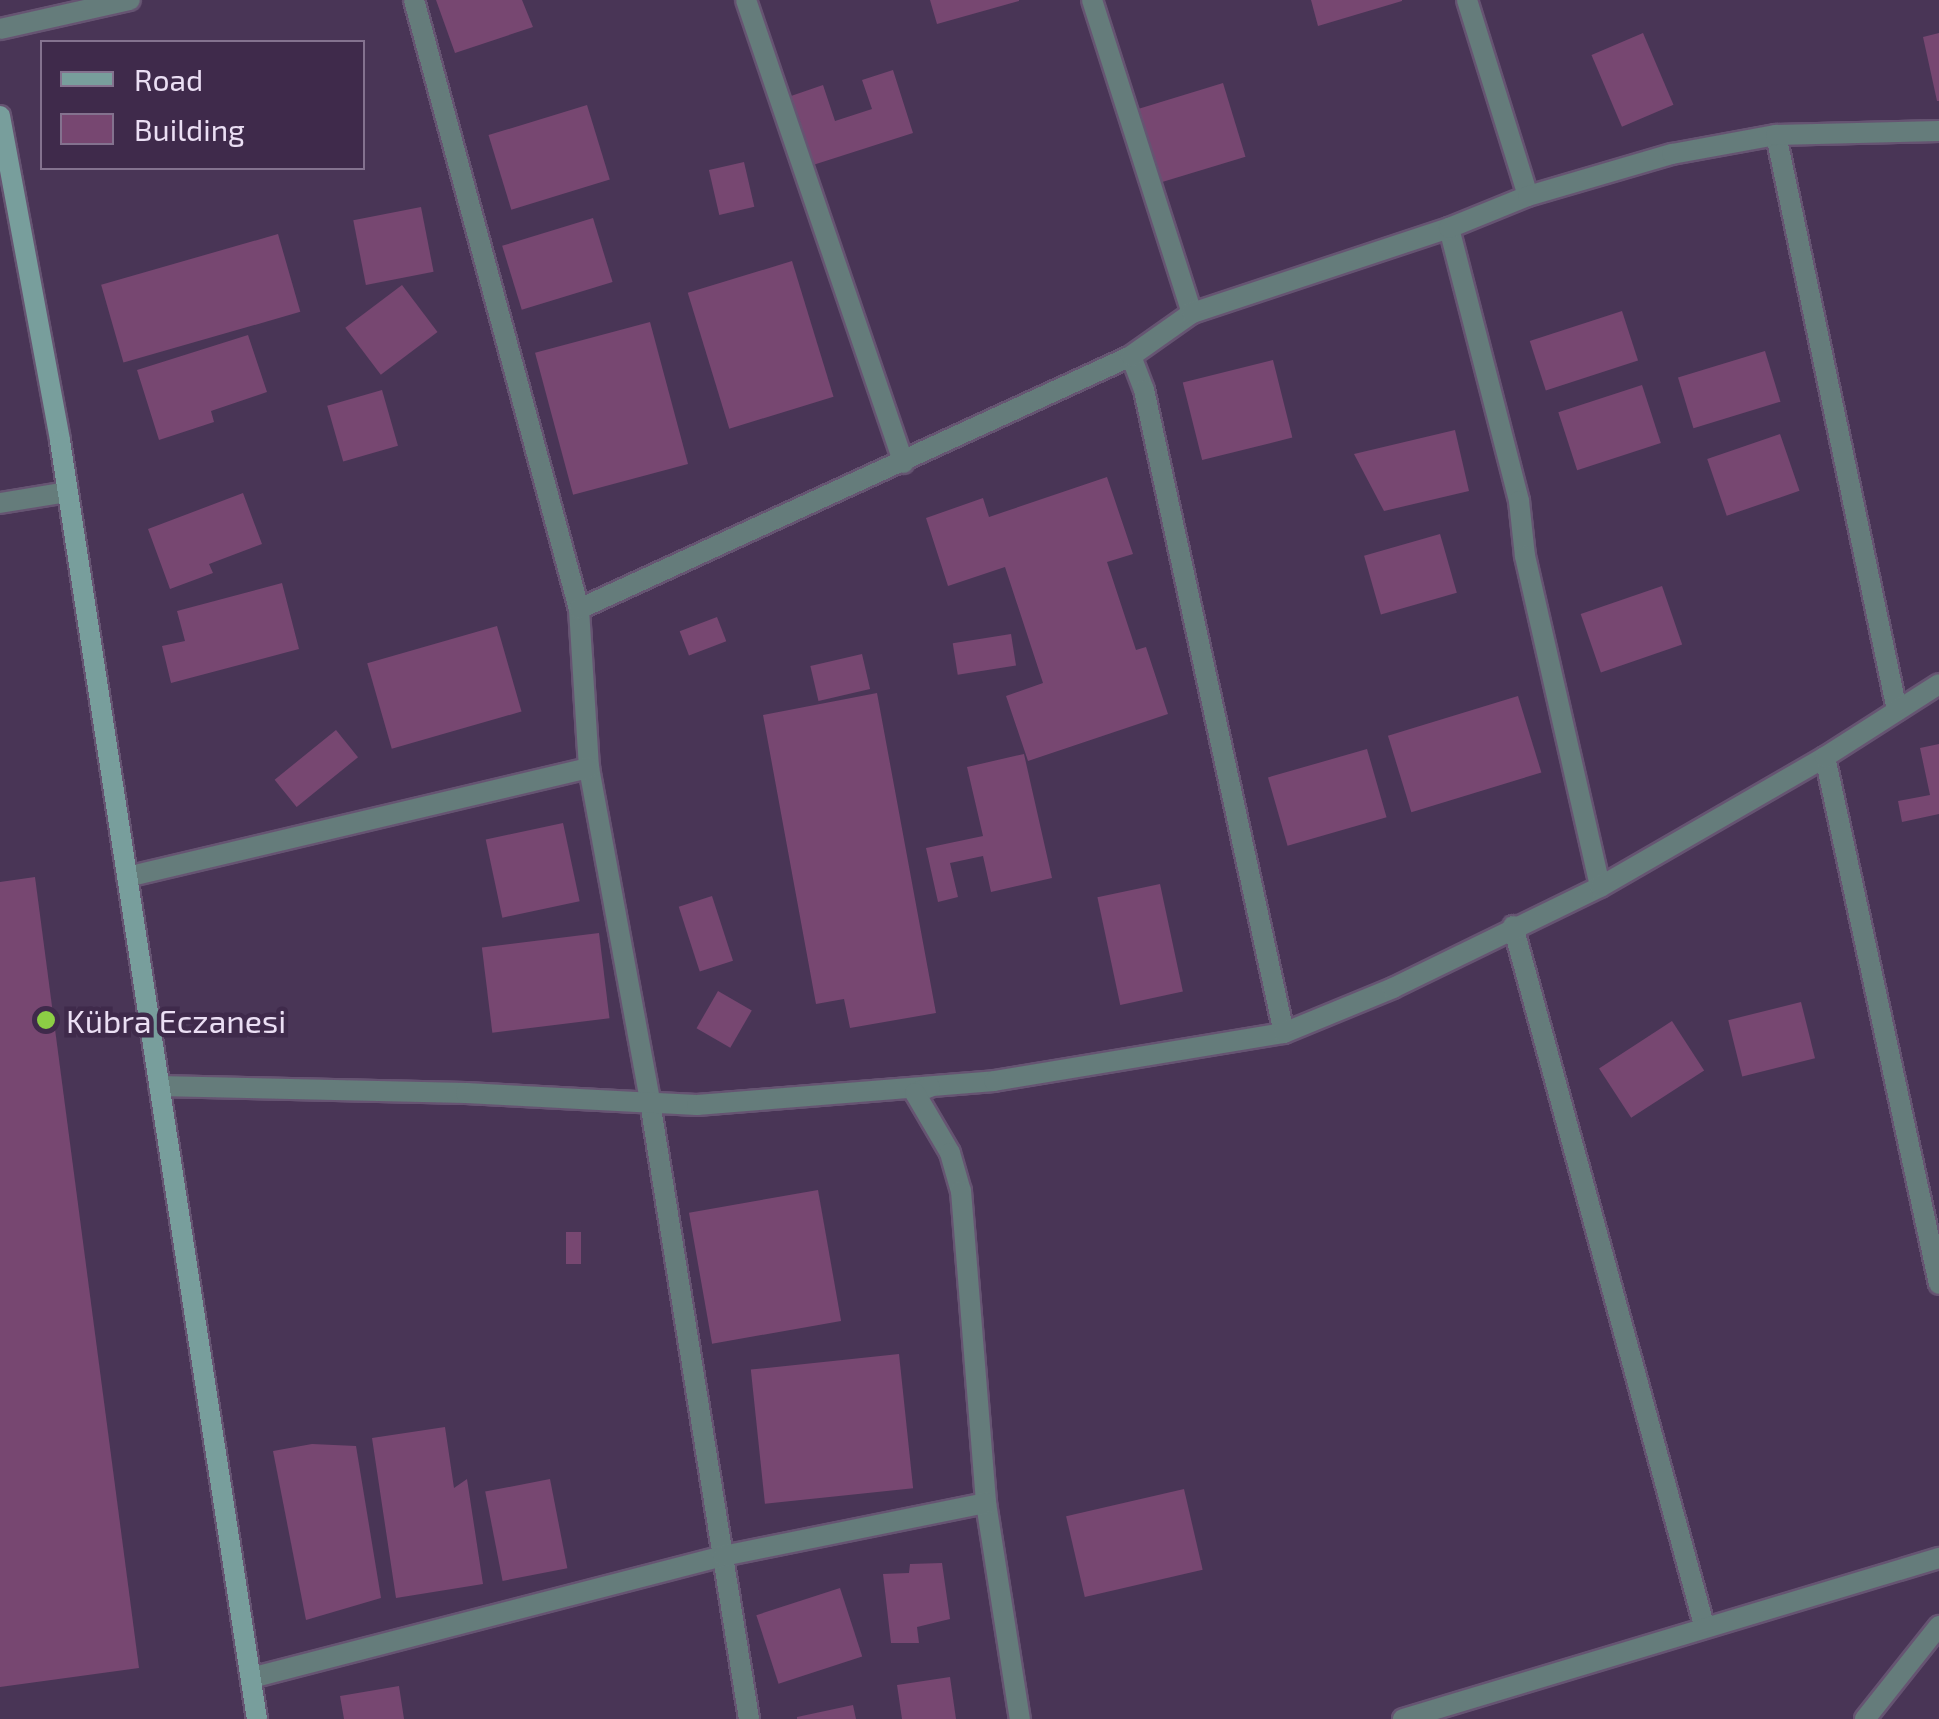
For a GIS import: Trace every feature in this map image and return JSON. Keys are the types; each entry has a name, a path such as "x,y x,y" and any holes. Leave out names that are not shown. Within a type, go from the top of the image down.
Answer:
{"street":[{"path":"0,30 130,0"},
{"path":"414,0 579,609 589,768 650,1102 749,1719"},
{"path":"746,0 904,463"},
{"path":"1092,0 1192,313"},
{"path":"1467,0 1528,196"},
{"path":"0,116 68,492 257,1719"},
{"path":"579,609 1131,356 1192,313 1449,228 1528,196 1672,154 1776,135 1939,130"},
{"path":"1776,135 1898,710"},
{"path":"1449,228 1520,501 1525,556 1600,887"},
{"path":"1131,356 1144,390 1284,1033"},
{"path":"0,503 68,492"},
{"path":"159,1086 697,1105 994,1081 1284,1033 1393,988 1513,926 1600,887 1825,757 1939,684"},
{"path":"1825,757 1939,1284"},
{"path":"127,877 589,768"},
{"path":"1513,926 1704,1625"},
{"path":"932,1086 914,1093 950,1153 961,1191 986,1502 1020,1719"},
{"path":"251,1678 723,1556 986,1502"},
{"path":"1403,1719 1704,1625 1939,1558"},
{"path":"1866,1719 1939,1626"}],"building":[{"path":"436,0 522,0 533,27 455,53"},
{"path":"930,0 1019,0 1019,1 937,24"},
{"path":"1311,0 1402,0 1402,1 1318,26"},
{"path":"1643,33 1673,105 1622,127 1591,55"},
{"path":"1939,33 1939,101 1937,101 1923,37"},
{"path":"893,70 913,133 813,165 791,96 823,85 835,121 872,109 862,80"},
{"path":"1223,83 1246,157 1161,182 1139,109"},
{"path":"587,105 610,180 511,210 489,135"},
{"path":"744,162 754,207 719,215 709,170"},
{"path":"421,207 434,272 366,285 353,220"},
{"path":"593,218 613,282 522,310 502,246"},
{"path":"278,234 300,312 123,363 101,285"},
{"path":"792,261 834,397 729,429 688,293"},
{"path":"402,285 438,332 381,375 345,328"},
{"path":"1622,311 1638,360 1546,390 1530,341"},
{"path":"650,322 688,464 573,495 535,353"},
{"path":"248,335 267,392 211,411 214,422 159,440 137,370"},
{"path":"1765,351 1780,402 1693,428 1678,378"},
{"path":"1273,360 1292,438 1202,460 1183,382"},
{"path":"1642,385 1661,443 1577,470 1558,412"},
{"path":"382,390 398,446 343,461 327,406"},
{"path":"1455,430 1469,491 1384,511 1354,454"},
{"path":"1780,434 1800,491 1727,516 1707,459"},
{"path":"1107,477 1133,554 1107,562 1136,650 1146,647 1168,714 1028,761 1006,696 1043,683 1005,567 948,586 926,518 983,498 989,517"},
{"path":"243,493 262,544 209,564 213,573 170,589 148,529"},
{"path":"1440,534 1457,593 1381,614 1364,556"},
{"path":"282,583 299,649 171,683 162,646 185,641 177,611"},
{"path":"1662,586 1682,645 1601,673 1581,614"},
{"path":"717,617 726,641 689,656 680,631"},
{"path":"497,626 522,712 392,749 367,663"},
{"path":"1011,634 1016,666 958,675 953,643"},
{"path":"862,654 870,689 818,701 810,666"},
{"path":"877,693 936,1013 850,1028 844,999 816,1004 763,715"},
{"path":"1518,696 1541,773 1411,812 1388,736"},
{"path":"336,730 358,757 297,807 275,780"},
{"path":"1939,744 1939,814 1902,822 1898,801 1930,795 1920,748"},
{"path":"1367,749 1387,817 1288,846 1268,777"},
{"path":"1024,754 1052,878 991,892 983,856 950,863 958,897 938,902 926,848 983,836 967,767"},
{"path":"563,823 580,901 502,918 486,839"},
{"path":"35,877 139,1668 0,1687 0,882"},
{"path":"1160,884 1183,992 1120,1005 1097,897"},
{"path":"712,896 733,961 700,971 679,907"},
{"path":"599,933 609,1018 492,1033 482,947"},
{"path":"718,991 752,1010 730,1048 697,1028"},
{"path":"1801,1002 1815,1058 1742,1076 1728,1020"},
{"path":"1672,1021 1704,1070 1631,1118 1599,1068"},
{"path":"818,1190 841,1321 712,1344 689,1213"},
{"path":"566,1232 581,1232 581,1264 566,1264"},
{"path":"899,1354 913,1488 765,1504 751,1370"},
{"path":"445,1427 454,1488 467,1479 483,1584 396,1598 372,1438"},
{"path":"312,1444 356,1446 381,1598 306,1620 273,1451"},
{"path":"550,1479 567,1568 503,1581 485,1492"},
{"path":"1184,1489 1203,1570 1085,1597 1066,1516"},
{"path":"942,1563 950,1619 917,1627 919,1643 891,1643 883,1574 909,1573 910,1564"},
{"path":"840,1588 862,1656 779,1684 756,1615"},
{"path":"950,1677 956,1719 902,1719 897,1685"},
{"path":"399,1686 404,1719 344,1719 340,1696"},
{"path":"853,1705 856,1719 797,1719 797,1717"}],"place":[{"name":"Kübra Eczanesi","path":"46,1020"}]}
